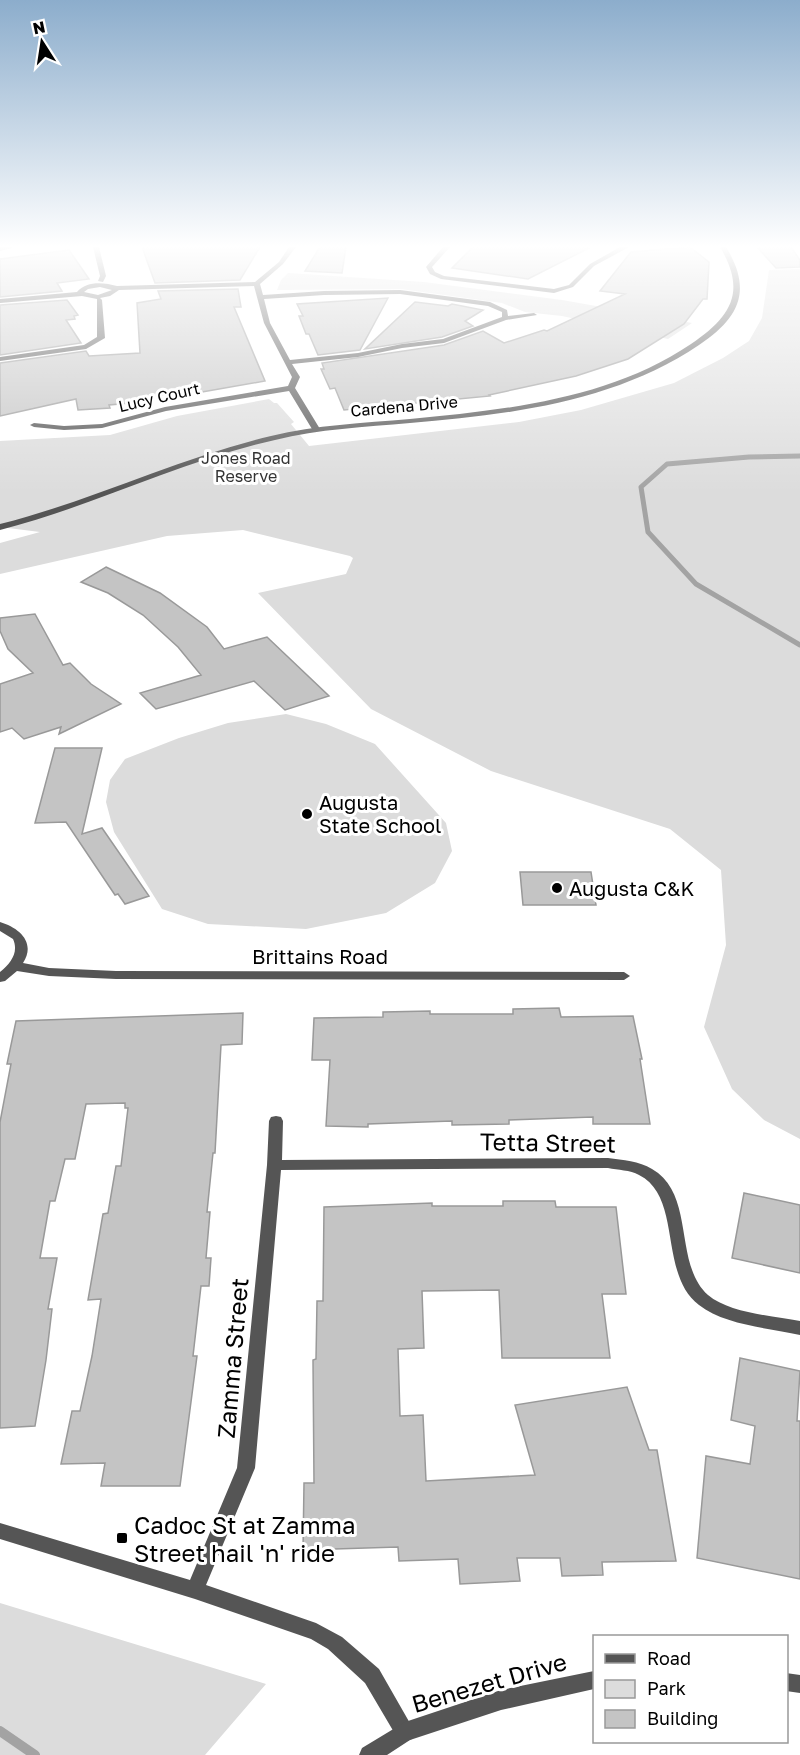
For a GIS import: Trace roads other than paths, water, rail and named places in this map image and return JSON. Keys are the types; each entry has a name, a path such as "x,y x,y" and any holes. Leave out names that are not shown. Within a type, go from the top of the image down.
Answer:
{"street":[{"path":"0,359 86,347 101,338 101,329"},
{"path":"270,329 296,377 291,388 316,429"},
{"path":"287,362 358,356 402,346 444,341 476,329"},
{"name":"Cardena Drive","path":"0,527 81,504 205,456 242,445 316,429 493,411 569,396 649,370 699,343 717,329"},
{"name":"Lucy Court","path":"34,425 64,428 102,426 165,409 291,388"},
{"path":"0,926 14,933 20,940 22,948 21,957 15,966 0,978"},
{"name":"Brittains Road","path":"15,966 49,972 116,975 624,976"},
{"name":"Zamma Street","path":"195,1590 246,1468 276,1121"},
{"name":"Tetta Street","path":"274,1165 608,1163 632,1167 651,1175 669,1201 687,1280 703,1300 724,1311 800,1328"},
{"path":"0,1531 195,1590 316,1632 335,1643 372,1676 405,1732"},
{"name":"Benezet Drive","path":"369,1755 405,1732 501,1700 593,1680"}],"waterway":[{"path":"800,456 749,457 667,464 641,487 648,532 696,584 800,645"},
{"path":"0,1731 35,1755"}],"place":[{"name":"Augusta State School","path":"307,814"},
{"name":"Augusta C&K","path":"557,888"},
{"name":"Cadoc St at Zamma Street hail 'n' ride","path":"122,1538"}],"park label":[{"name":"Jones Road Reserve","path":"246,467"}]}
